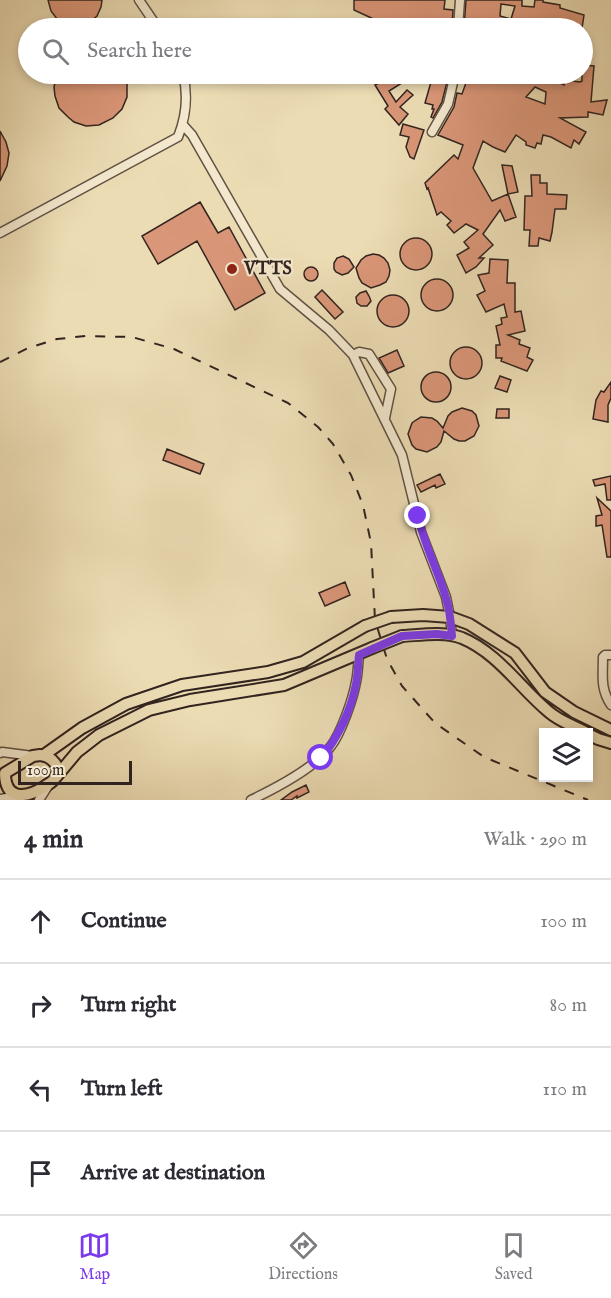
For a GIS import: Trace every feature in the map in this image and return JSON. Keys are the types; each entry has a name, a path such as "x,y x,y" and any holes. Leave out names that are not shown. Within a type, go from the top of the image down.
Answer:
{"main road":[{"path":"44,755 81,728 126,704 182,685 268,672 303,662 365,626 391,617 423,615 450,617 469,624 515,653 545,692 574,712 611,730"},
{"path":"53,780 58,772 55,763 44,755 33,756 5,773 6,784 11,793 26,796 53,780 77,752 99,735 149,710 190,700 284,685 402,636 437,634 461,638 482,650 504,668 551,714 578,728"},
{"path":"593,736 611,743"}],"street":[{"path":"139,0 151,18"},
{"path":"459,18 460,0"},
{"path":"0,233 178,136 183,124 186,84"},
{"path":"432,132 448,104 453,84"},
{"path":"183,124 192,135 280,289 329,330 353,355 402,455 421,532 446,597 452,636"},
{"path":"353,355 359,352 369,354 391,389 385,419"},
{"path":"251,800 305,769 321,758 332,746 345,718 356,684 359,655"},
{"path":"611,655 603,656 603,682 604,694 611,705"},
{"path":"1,751 33,756"},
{"path":"39,800 53,780"},
{"path":"0,799 18,796"}],"building":[{"path":"48,0 102,0 95,18 56,18 51,11"},
{"path":"354,0 445,0 444,9 453,10 453,18 371,18 354,10"},
{"path":"466,0 522,0 522,6 534,7 535,0 543,0 543,2 560,5 560,8 584,15 584,18 511,18 515,6 501,4 500,16 507,18 465,18"},
{"path":"55,84 127,84 127,97 122,109 113,118 99,125 86,126 74,122 59,108"},
{"path":"400,84 389,91 396,102 407,90 413,95 400,107 408,114 399,125 385,109 388,106 375,85"},
{"path":"430,84 446,84 442,102 433,118 431,117 433,105 425,103"},
{"path":"466,84 592,84 591,102 607,100 603,115 588,112 588,117 560,118 586,132 579,144 574,140 571,148 543,135 541,144 537,143 535,148 526,145 526,142 516,135 505,152 483,141 473,168 492,201 508,194 516,217 505,221 500,210 483,234 493,245 479,258 484,258 476,267 466,273 457,255 469,248 464,242 478,230 466,224 454,233 447,225 451,221 441,212 437,215 425,183 454,155 458,159 463,145 438,135 454,107 457,93 462,94","holes":["535,87 546,92 545,104 526,97"]},
{"path":"403,124 424,130 414,159 410,157 406,147 409,137 400,135"},
{"path":"0,131 9,153 7,166 0,181"},
{"path":"502,165 512,166 518,192 508,194"},
{"path":"531,175 540,175 540,183 547,183 547,194 567,195 566,209 555,209 550,241 539,238 538,246 529,246 530,230 524,230 525,196 532,196"},
{"path":"200,202 218,233 229,227 265,293 235,310 197,241 158,264 142,236"},
{"path":"416,238 428,242 432,254 428,266 416,270 404,266 400,254 404,242"},
{"path":"373,254 384,258 390,270 386,282 371,288 362,283 356,268 361,260"},
{"path":"343,256 349,259 354,267 342,275 334,269 334,263 337,258"},
{"path":"490,259 508,260 507,283 515,283 515,312 521,311 525,331 508,335 520,340 519,344 530,348 527,357 533,360 527,371 501,361 502,358 496,358 496,345 500,345 496,326 502,324 501,318 507,317 504,304 486,312 477,295 485,291 478,275 489,273"},
{"path":"311,267 316,269 318,274 316,279 311,281 306,279 304,274 306,269"},
{"path":"437,279 449,283 453,295 449,307 437,311 425,307 421,295 425,283"},
{"path":"322,290 343,312 335,319 315,297"},
{"path":"366,291 371,301 367,306 361,306 357,303 356,297"},
{"path":"393,295 405,299 409,311 405,323 393,327 381,323 377,311 381,299"},
{"path":"466,347 478,351 482,363 478,375 466,379 454,375 450,363 454,351"},
{"path":"397,350 404,366 388,373 379,358"},
{"path":"436,372 447,376 451,387 447,398 436,402 425,398 421,387 425,376"},
{"path":"500,376 511,380 507,392 495,388"},
{"path":"611,382 608,422 593,419 596,400 601,391 604,392"},
{"path":"462,408 476,415 479,426 474,436 465,441 459,441 444,431 437,447 427,452 416,449 412,445 408,434 412,423 416,420 421,417 432,418 443,428 448,416"},
{"path":"497,409 509,409 509,418 496,418"},
{"path":"167,449 204,464 200,474 163,460"},
{"path":"440,474 445,484 436,488 435,485 421,492 417,485"},
{"path":"611,476 611,500 607,500 605,484 595,486 593,480"},
{"path":"597,498 611,511 611,557 607,557 602,525 596,526 596,516 602,515"},
{"path":"345,582 350,595 325,606 319,593"},
{"path":"306,785 309,792 291,800 281,800 292,792"}],"railway":[{"path":"0,362 28,348 57,339 86,336 132,337 174,349 288,403 318,427 333,444 351,475 363,505 371,543 375,620 387,659 402,686 435,723 484,757 588,800"}],"place":[{"name":"VTTS","path":"232,269"}],"route":[{"path":"321,758 332,746 345,718 356,684 359,655 402,636 437,634 452,636 446,597 421,532 418,516"}]}
